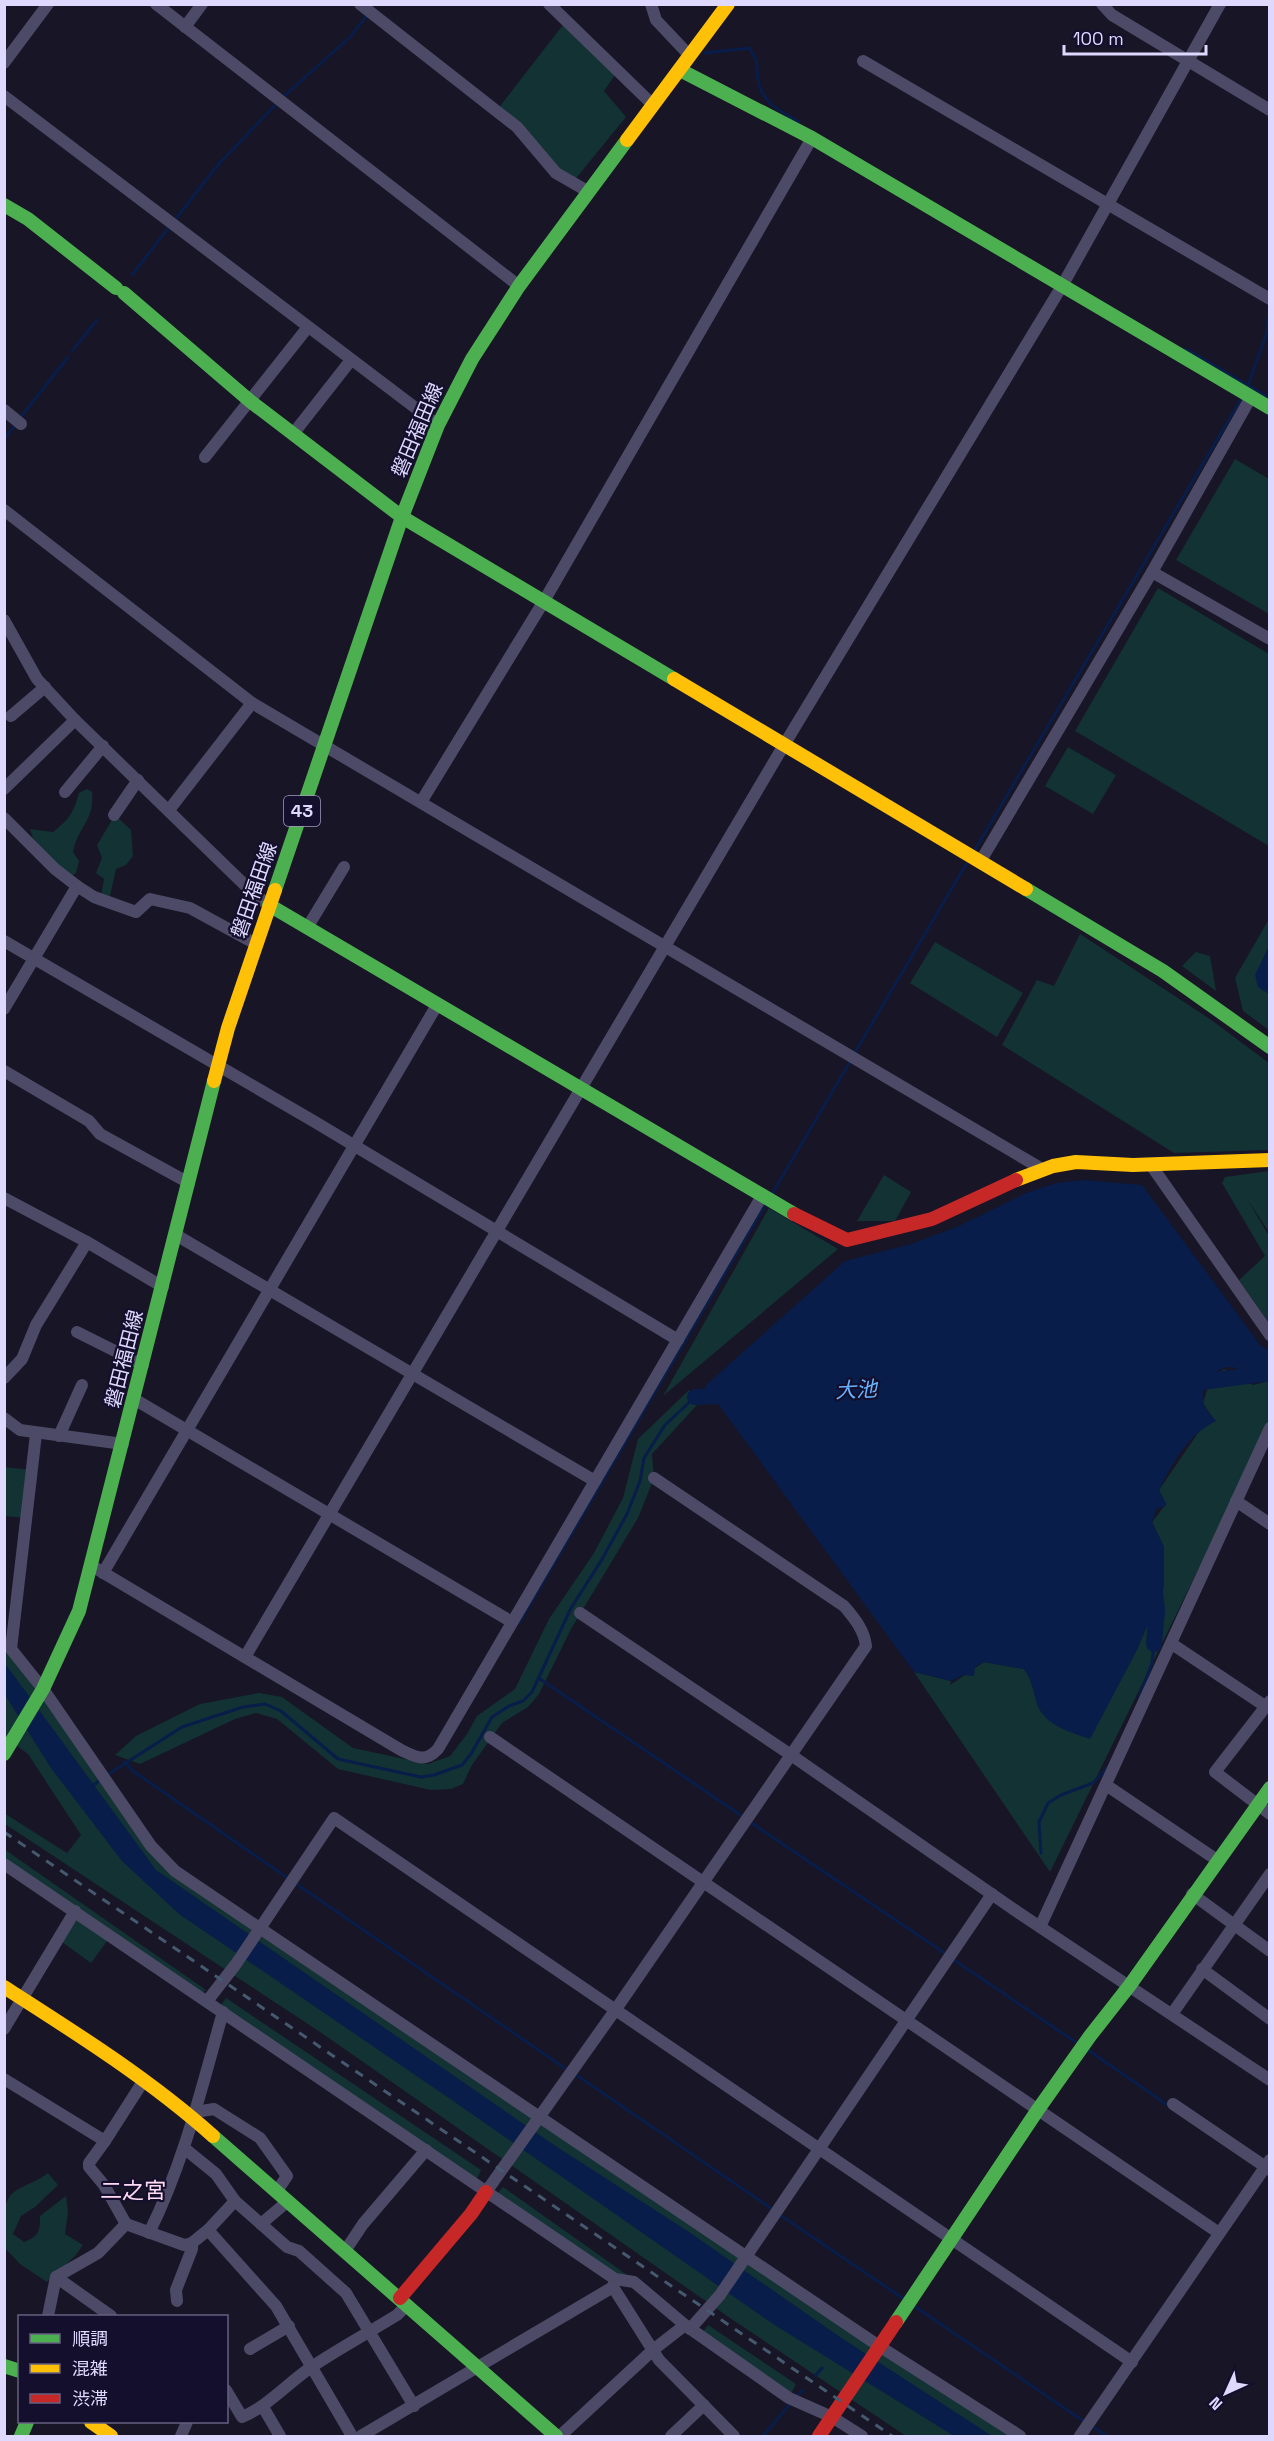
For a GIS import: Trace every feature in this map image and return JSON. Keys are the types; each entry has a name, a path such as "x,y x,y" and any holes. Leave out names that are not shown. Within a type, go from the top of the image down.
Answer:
{"street":[{"path":"4,63 48,4"},
{"path":"156,4 519,286"},
{"path":"185,27 202,4"},
{"path":"549,4 652,104"},
{"path":"651,4 656,20 690,56"},
{"name":"磐田福田線","path":"4,1754 42,1690 98,1570 123,1444 228,1028 402,517 438,425 472,359 519,286 728,4"},
{"path":"1102,4 1112,15 1269,110"},
{"path":"245,1657 784,745 1062,286 1220,4"},
{"path":"366,9 517,127 556,173 589,192"},
{"path":"863,61 1269,299"},
{"path":"680,70 812,138 1269,408"},
{"path":"4,96 438,425"},
{"path":"421,802 544,601 812,138"},
{"path":"4,205 27,219 120,291 250,401 402,517 1163,971 1269,1047"},
{"path":"205,457 308,327"},
{"path":"293,434 351,360"},
{"path":"980,862 1152,572 1245,393"},
{"path":"4,410 18,421"},
{"path":"4,510 252,703 1042,1169"},
{"path":"1152,572 1269,639"},
{"path":"5,622 35,676 75,720 269,906 762,1197 847,1239 874,1235 932,1219 1042,1169 1076,1162 1151,1165 1269,1160"},
{"path":"11,716 45,687"},
{"path":"169,810 252,703"},
{"path":"4,789 75,720"},
{"path":"65,792 103,746"},
{"path":"114,815 138,780"},
{"path":"4,818 55,869 94,897 136,912 150,899 190,908 256,944"},
{"path":"307,928 344,867"},
{"path":"4,1009 77,886"},
{"path":"4,941 356,1146 678,1340"},
{"path":"437,1005 188,1431 98,1570 401,1750 423,1758 431,1756 438,1749 762,1197"},
{"path":"4,1071 89,1121 100,1134 189,1183"},
{"path":"1151,1165 1269,1335"},
{"path":"4,1198 87,1242 163,1287"},
{"path":"176,1235 595,1481"},
{"path":"4,1378 22,1359 36,1325 87,1242"},
{"path":"77,1332 143,1365"},
{"path":"59,1436 82,1385"},
{"path":"134,1399 512,1622"},
{"path":"4,1418 20,1430 36,1434 123,1444"},
{"path":"1040,1927 1172,1644 1269,1428"},
{"path":"36,1434 11,1648 163,1860 260,1929 877,2348 1020,2436"},
{"path":"228,2393 242,2417 263,2407 311,2368 397,2315 403,2302 471,2214 616,2009 866,1646 865,1636 856,1620 844,1606 654,1478"},
{"path":"1236,1501 1269,1524"},
{"path":"580,1613 1040,1927 1269,2080"},
{"path":"1172,1644 1267,1703 1215,1773 1269,1814"},
{"path":"490,1737 1219,2233"},
{"path":"1106,1785 1217,1860"},
{"path":"819,2436 1037,2111 1130,1985 1192,1894 1269,1788"},
{"path":"208,2000 236,1964 334,1818 1132,2362"},
{"path":"4,1864 208,2000 614,2283 659,2360 734,2436"},
{"path":"1172,2014 1233,1924 1268,1879"},
{"path":"4,1987 194,2115 288,2201 558,2436 653,2350 688,2327 720,2295 992,1893"},
{"path":"1192,1894 1269,1950"},
{"path":"4,2029 75,1911"},
{"path":"1202,1969 1269,2019"},
{"path":"149,2233 166,2200 184,2148 223,2012"},
{"path":"4,2079 105,2141"},
{"path":"144,2080 89,2163 89,2167 104,2185 126,2224 183,2245 192,2243 208,2230 235,2200"},
{"path":"1083,2432 1219,2233 1268,2166 1173,2104"},
{"path":"194,2115 214,2109 260,2138 287,2176 286,2181 277,2191"},
{"path":"184,2148 216,2174 235,2200 261,2224 287,2247 299,2251 346,2293 414,2406"},
{"path":"345,2251 363,2224 426,2150"},
{"path":"261,2224 288,2201"},
{"path":"48,2315 56,2277 98,2253 126,2224"},
{"path":"208,2230 276,2306 352,2436"},
{"path":"177,2301 176,2290 192,2249 192,2243"},
{"path":"56,2277 110,2315"},
{"path":"361,2436 479,2367 614,2283 634,2282 688,2327 789,2398 832,2417 862,2436"},
{"path":"250,2349 289,2326"},
{"path":"670,2436 704,2405"},
{"path":"263,2407 280,2436"},
{"path":"95,2423 111,2436"}],"green space":[{"path":"566,21 615,75 604,91 626,117 573,182 497,110"},
{"path":"1235,459 1269,479 1269,614 1176,560"},
{"path":"1158,588 1269,654 1269,846 1075,731"},
{"path":"1068,747 1116,775 1093,814 1045,786"},
{"path":"87,789 92,792 91,810 75,843 73,852 79,861 76,873 68,879 33,838 30,829 53,832 70,816 79,793"},
{"path":"117,817 131,830 133,856 126,865 116,869 110,896 101,896 104,879 96,873 102,858 97,845 112,820"},
{"path":"1269,919 1269,1030 1243,1011 1235,978"},
{"path":"1080,934 1210,1019 1269,1063 1269,1150 1174,1153 1002,1045 1037,980 1054,986"},
{"path":"935,942 1023,993 997,1037 910,983"},
{"path":"1196,952 1210,956 1216,991 1182,966"},
{"path":"1269,1171 1269,1232 1247,1199 1269,1236 1269,1323 1239,1280 1265,1256 1222,1183 1225,1177"},
{"path":"884,1175 911,1192 895,1221 857,1221"},
{"path":"769,1208 838,1249 663,1396"},
{"path":"1224,1369 1253,1385 1269,1381 1269,1425 1050,1872 914,1672 951,1681 950,1685 984,1662 1024,1669 1031,1680 1038,1706 1164,1547 1152,1522 1166,1504 1159,1490 1200,1430 1215,1421 1203,1403 1210,1381"},
{"path":"689,1390 697,1405 652,1454 654,1478 638,1518 571,1629 539,1694 528,1707 502,1723 472,1765 463,1784 451,1789 431,1790 338,1769 277,1719 256,1713 235,1719 140,1764 115,1755 136,1736 200,1704 259,1693 282,1697 353,1748 428,1764 450,1756 477,1716 515,1689 549,1619 594,1553 623,1498 638,1439"},
{"path":"4,1467 32,1470 26,1518 5,1516"},
{"path":"5,1635 166,1863 1020,2436 906,2436 730,2318 323,2034 5,1824 4,1813 67,1853 81,1835 28,1754 5,1737"},
{"path":"4,1849 206,1990 199,1995 5,1860"},
{"path":"77,1919 107,1941 91,1963 62,1942"},
{"path":"226,1998 481,2170 476,2181 221,2005"},
{"path":"48,2173 58,2185 35,2207 21,2216 13,2234 24,2242 33,2238 39,2230 40,2216 66,2196 68,2212 65,2234 83,2245 75,2256 47,2282 20,2264 5,2248 4,2225 7,2203 14,2192"},
{"path":"503,2187 630,2277 615,2279 496,2195"},
{"path":"708,2325 796,2384 791,2394 702,2333"}],"water":[{"path":"1269,946 1269,994 1258,987 1255,975"},
{"path":"1083,1180 1142,1185 1261,1346 1270,1351 1269,1381 1260,1382 1242,1370 1230,1367 1219,1370 1206,1384 1203,1395 1204,1404 1216,1421 1197,1433 1175,1461 1159,1491 1166,1503 1165,1507 1157,1508 1152,1522 1164,1547 1164,1587 1137,1650 1090,1739 1067,1731 1046,1718 1037,1704 1031,1681 1024,1669 984,1662 975,1667 974,1676 964,1675 951,1681 914,1672 705,1386 845,1261 911,1244 959,1226 1026,1193 1056,1183"},
{"path":"4,1662 156,1870 554,2145 689,2232 840,2337 992,2436 954,2436 773,2324 446,2096 179,1914 122,1861 51,1768 5,1695"}],"waterway":[{"path":"283,97 350,37 368,14"},
{"path":"705,53 749,48 757,63 759,84 765,97 775,107 799,122"},
{"path":"174,221 217,166 278,102"},
{"path":"132,275 170,226"},
{"path":"1247,388 1266,335 1270,303"},
{"path":"72,351 97,320"},
{"path":"1186,349 1270,398"},
{"path":"20,418 68,357"},
{"path":"973,853 1241,399"},
{"path":"4,439 16,424"},
{"path":"854,1054 968,861"},
{"path":"772,1194 851,1060"},
{"path":"519,1623 765,1205"},
{"name":"大池","path":"1186,1384 1270,1373"},
{"name":"大池","path":"695,1397 733,1395"},
{"path":"107,1775 182,1727 243,1707 265,1704 281,1711 338,1759 421,1777 462,1765 471,1754 492,1717 509,1706 523,1701 532,1692 571,1608 627,1514 640,1481 644,1458 665,1425 695,1397"},
{"name":"大池","path":"1154,1584 1157,1611 1154,1644"},
{"path":"1139,1698 1152,1663 1154,1644"},
{"path":"540,1679 745,1818"},
{"path":"125,1762 133,1771 289,1879"},
{"path":"1041,1853 1039,1822 1048,1803 1061,1795 1093,1783 1108,1767"},
{"path":"90,1788 101,1779"},
{"path":"750,1822 946,1954"},
{"path":"295,1883 569,2071"},
{"path":"951,1958 1077,2043"},
{"path":"1088,2050 1169,2106"},
{"path":"575,2074 775,2211"},
{"path":"780,2215 904,2299"},
{"path":"914,2306 1085,2422"},
{"path":"815,2376 822,2368"},
{"path":"798,2395 803,2390"},
{"path":"763,2436 790,2404"},
{"path":"1090,2425 1107,2436"}],"railway":[{"path":"4,1832 892,2436"}],"traffic: fast":[{"path":"680,70 812,138 1270,408"},
{"path":"275,890 402,517 438,425 472,359 519,286 627,140"},
{"path":"4,205 28,219 116,288"},
{"path":"124,293 250,401 402,517 674,679"},
{"path":"1026,889 1163,971 1270,1047"},
{"path":"269,905 794,1214"},
{"path":"4,1754 43,1689 79,1611 214,1081"},
{"path":"896,2322 1037,2111 1270,1788"},
{"path":"213,2136 556,2436"},
{"path":"4,2366 18,2370"},
{"path":"21,2436 27,2423"}],"traffic: slow":[{"path":"627,140 728,4"},
{"path":"674,679 1026,889"},
{"path":"214,1081 228,1028 275,890"},
{"path":"1016,1180 1053,1166 1076,1162 1133,1165 1270,1160"},
{"path":"4,1987 138,2076 213,2136"},
{"path":"92,2423 111,2436"}],"traffic: jam":[{"path":"794,1214 847,1240 932,1219 1016,1180"},
{"path":"400,2298 471,2214 486,2192"},
{"path":"819,2436 896,2322"}],"district":[{"name":"二之宮","path":"133,2190"}]}
